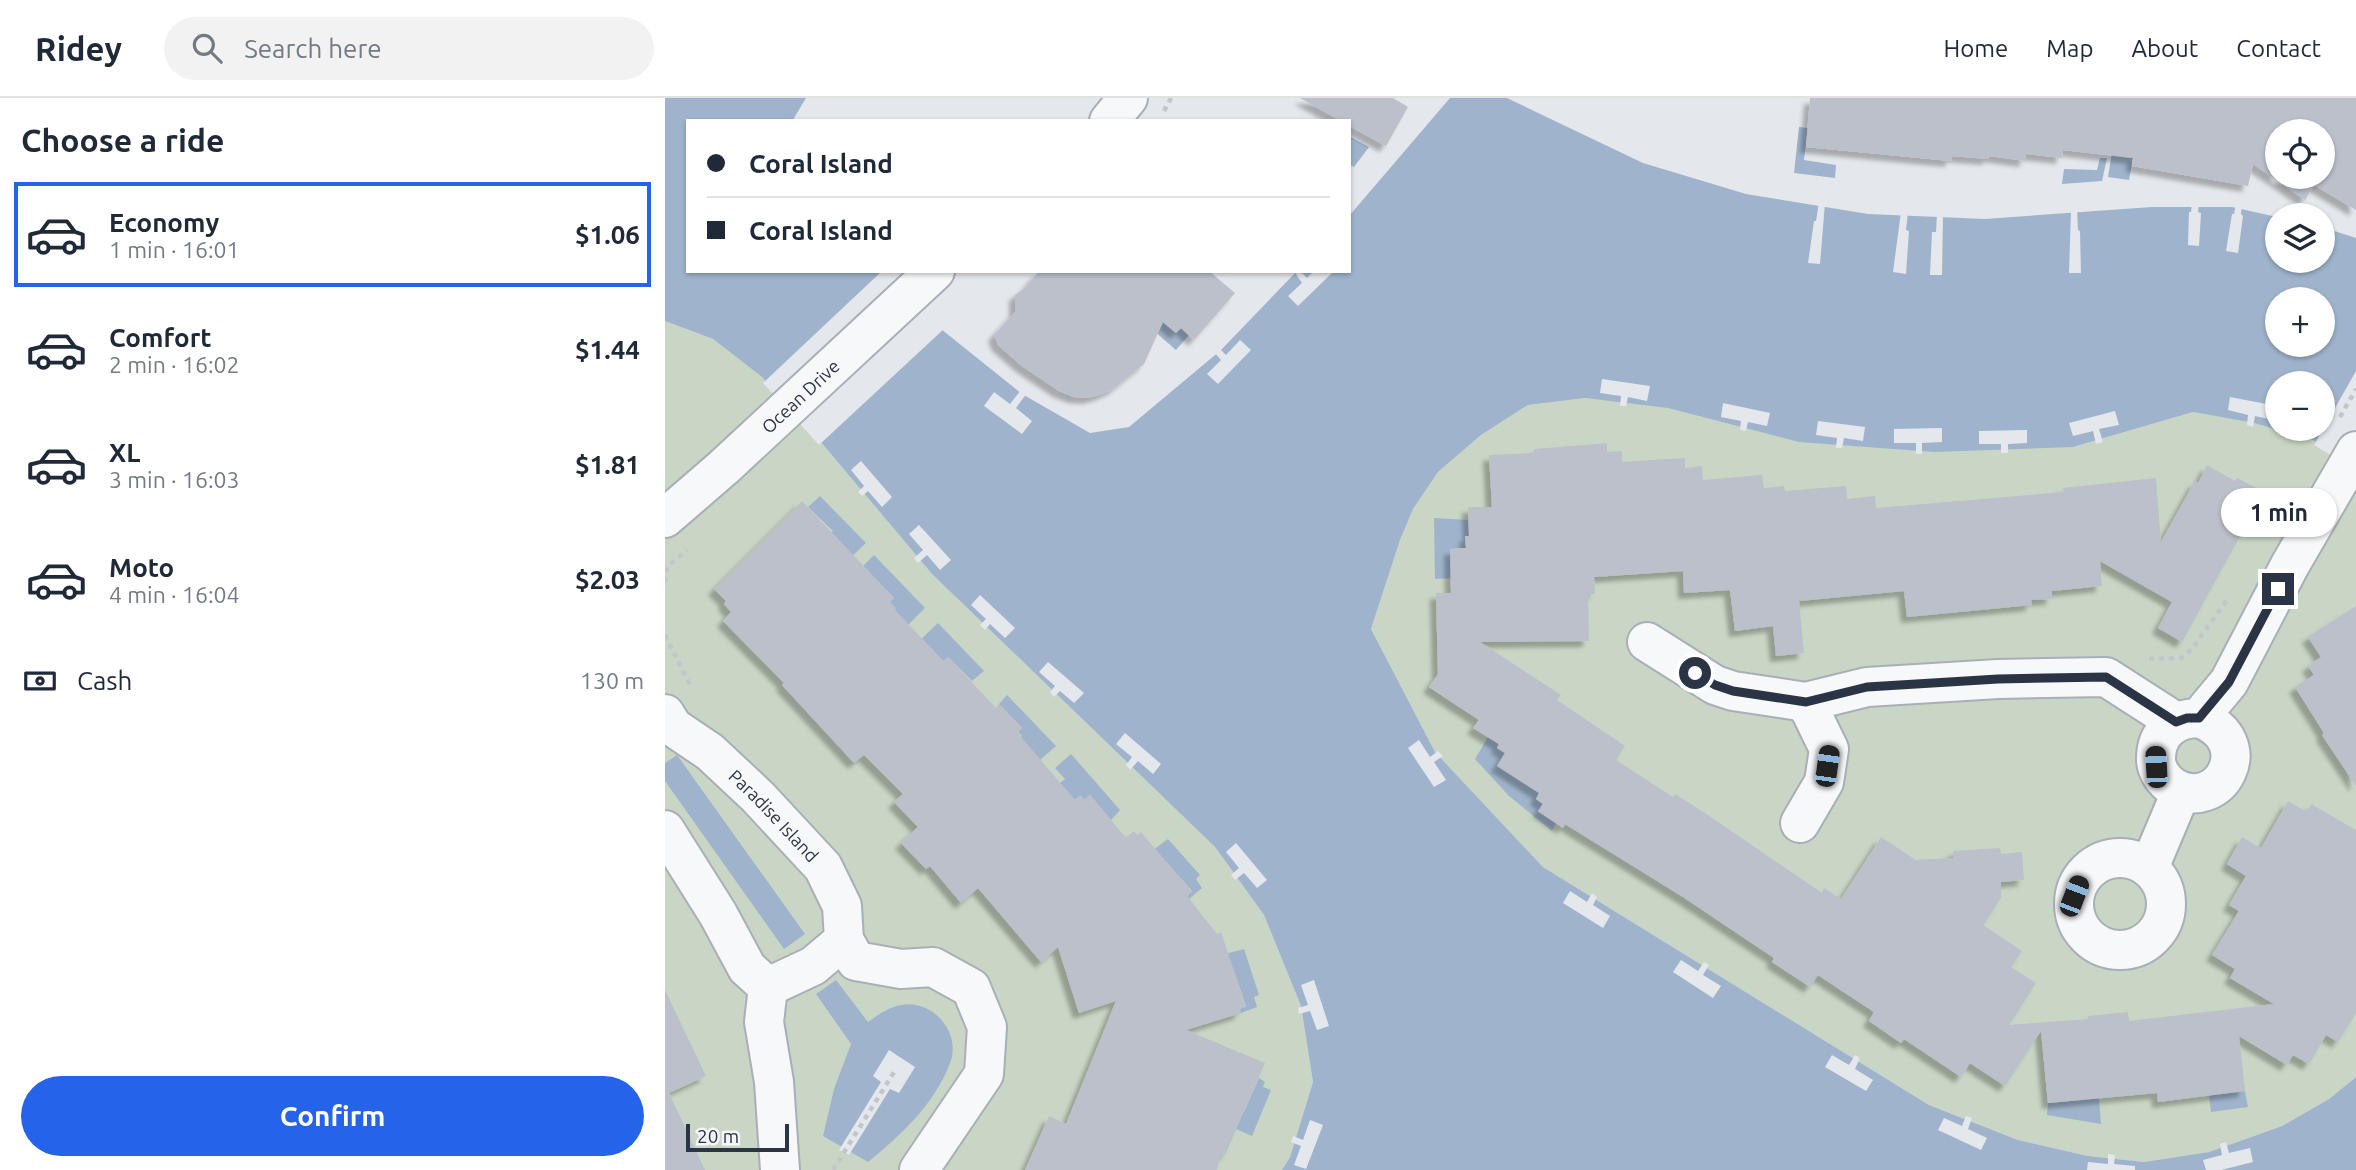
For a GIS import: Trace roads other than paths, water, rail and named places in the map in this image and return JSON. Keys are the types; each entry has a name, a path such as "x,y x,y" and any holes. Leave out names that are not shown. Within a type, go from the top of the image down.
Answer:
{"street":[{"path":"1110,119 1128,98"},
{"name":"Ocean Drive","path":"665,518 724,467 933,273"},
{"path":"1647,642 1715,685 1733,691 1806,702 1867,687 1998,679 2106,677 2187,720 2213,724 2224,734 2230,749 2230,765 2223,779 2212,789 2196,793 2181,792 2166,782 2156,767 2155,750 2162,733 2187,720 2229,682 2290,565 2356,452"},
{"path":"1800,823 1825,782 1829,749 1806,702"},
{"name":"Paradise Island","path":"665,714 673,727 710,752 758,797 823,867 842,906 843,940"},
{"path":"2149,868 2181,792"},
{"path":"665,830 718,914 747,968 768,987"},
{"path":"768,987 813,966 843,940 856,961 901,969 933,967 971,988 987,1027 984,1074 919,1170"},
{"path":"768,987 764,1022 774,1082 780,1170"}],"water":[{"path":"665,98 806,98 794,119 686,119 686,273 888,273 936,325 1022,394 1090,433 1129,427 1221,350 1295,273 1351,273 1351,214 1450,98 1507,98 1643,163 1746,194 1868,214 1985,219 2152,207 2232,207 2265,214 2265,273 2335,273 2335,231 2356,238 2356,467 2315,441 2335,441 2335,371 2265,371 2265,426 2193,412 2073,447 1934,452 1799,442 1668,408 1585,398 1528,405 1481,435 1438,472 1413,509 1371,629 1435,752 1543,867 1929,1105 2018,1140 2088,1156 2144,1162 2209,1152 2282,1126 2329,1099 2356,1077 2356,1170 1282,1170 1290,1157 1313,1082 1301,1006 1264,915 1215,847 932,574 762,377 713,339 665,321"},
{"path":"2121,98 2134,152 2129,180 2108,177"},
{"path":"1799,127 1808,128 1804,160 1836,165 1835,178 1794,173"},
{"path":"1351,137 1369,147 1354,167 1351,165"},
{"path":"2100,158 2107,158 2102,181 2062,184 2064,169 2097,170"},
{"path":"1099,283 1163,322 1176,333 1181,328 1189,335 1176,350"},
{"path":"820,496 866,543 846,562 828,535 833,531 808,507"},
{"path":"1434,518 1468,520 1469,528 1481,528 1481,536 1465,536 1466,548 1450,549 1466,578 1435,579"},
{"path":"874,555 925,608 906,627 890,602 894,598 863,566"},
{"path":"938,623 984,671 972,681 948,657 943,661 928,645 918,642"},
{"path":"1007,695 1056,746 1040,760 1016,741 1022,736 1018,732 1022,728 999,704"},
{"path":"1488,737 1499,744 1497,748 1505,753 1497,766 1567,750 1536,799 1543,804 1538,812 1556,823 1552,831 1509,796 1475,759"},
{"path":"1071,754 1120,810 1111,820 1090,795 1084,800 1080,796 1075,800 1060,783 1065,779 1055,768"},
{"path":"677,755 805,934 784,949 665,781 665,763"},
{"path":"1168,839 1200,875 1196,879 1202,888 1189,899 1187,896 1192,891 1153,850"},
{"path":"1244,949 1259,995 1254,997 1257,1007 1241,1013 1240,1009 1246,1006 1225,954"},
{"path":"836,980 868,1022 901,1005 924,1007 942,1021 952,1040 950,1063 926,1106 868,1162 823,1136 834,1089 851,1044 816,994"},
{"path":"1259,1078 1265,1082 1263,1087 1271,1090 1252,1136 1236,1129 1239,1110 1244,1112"},
{"path":"2245,1091 2248,1107 2211,1112 2209,1095"},
{"path":"2099,1098 2101,1124 2047,1115 2048,1103"}]}
